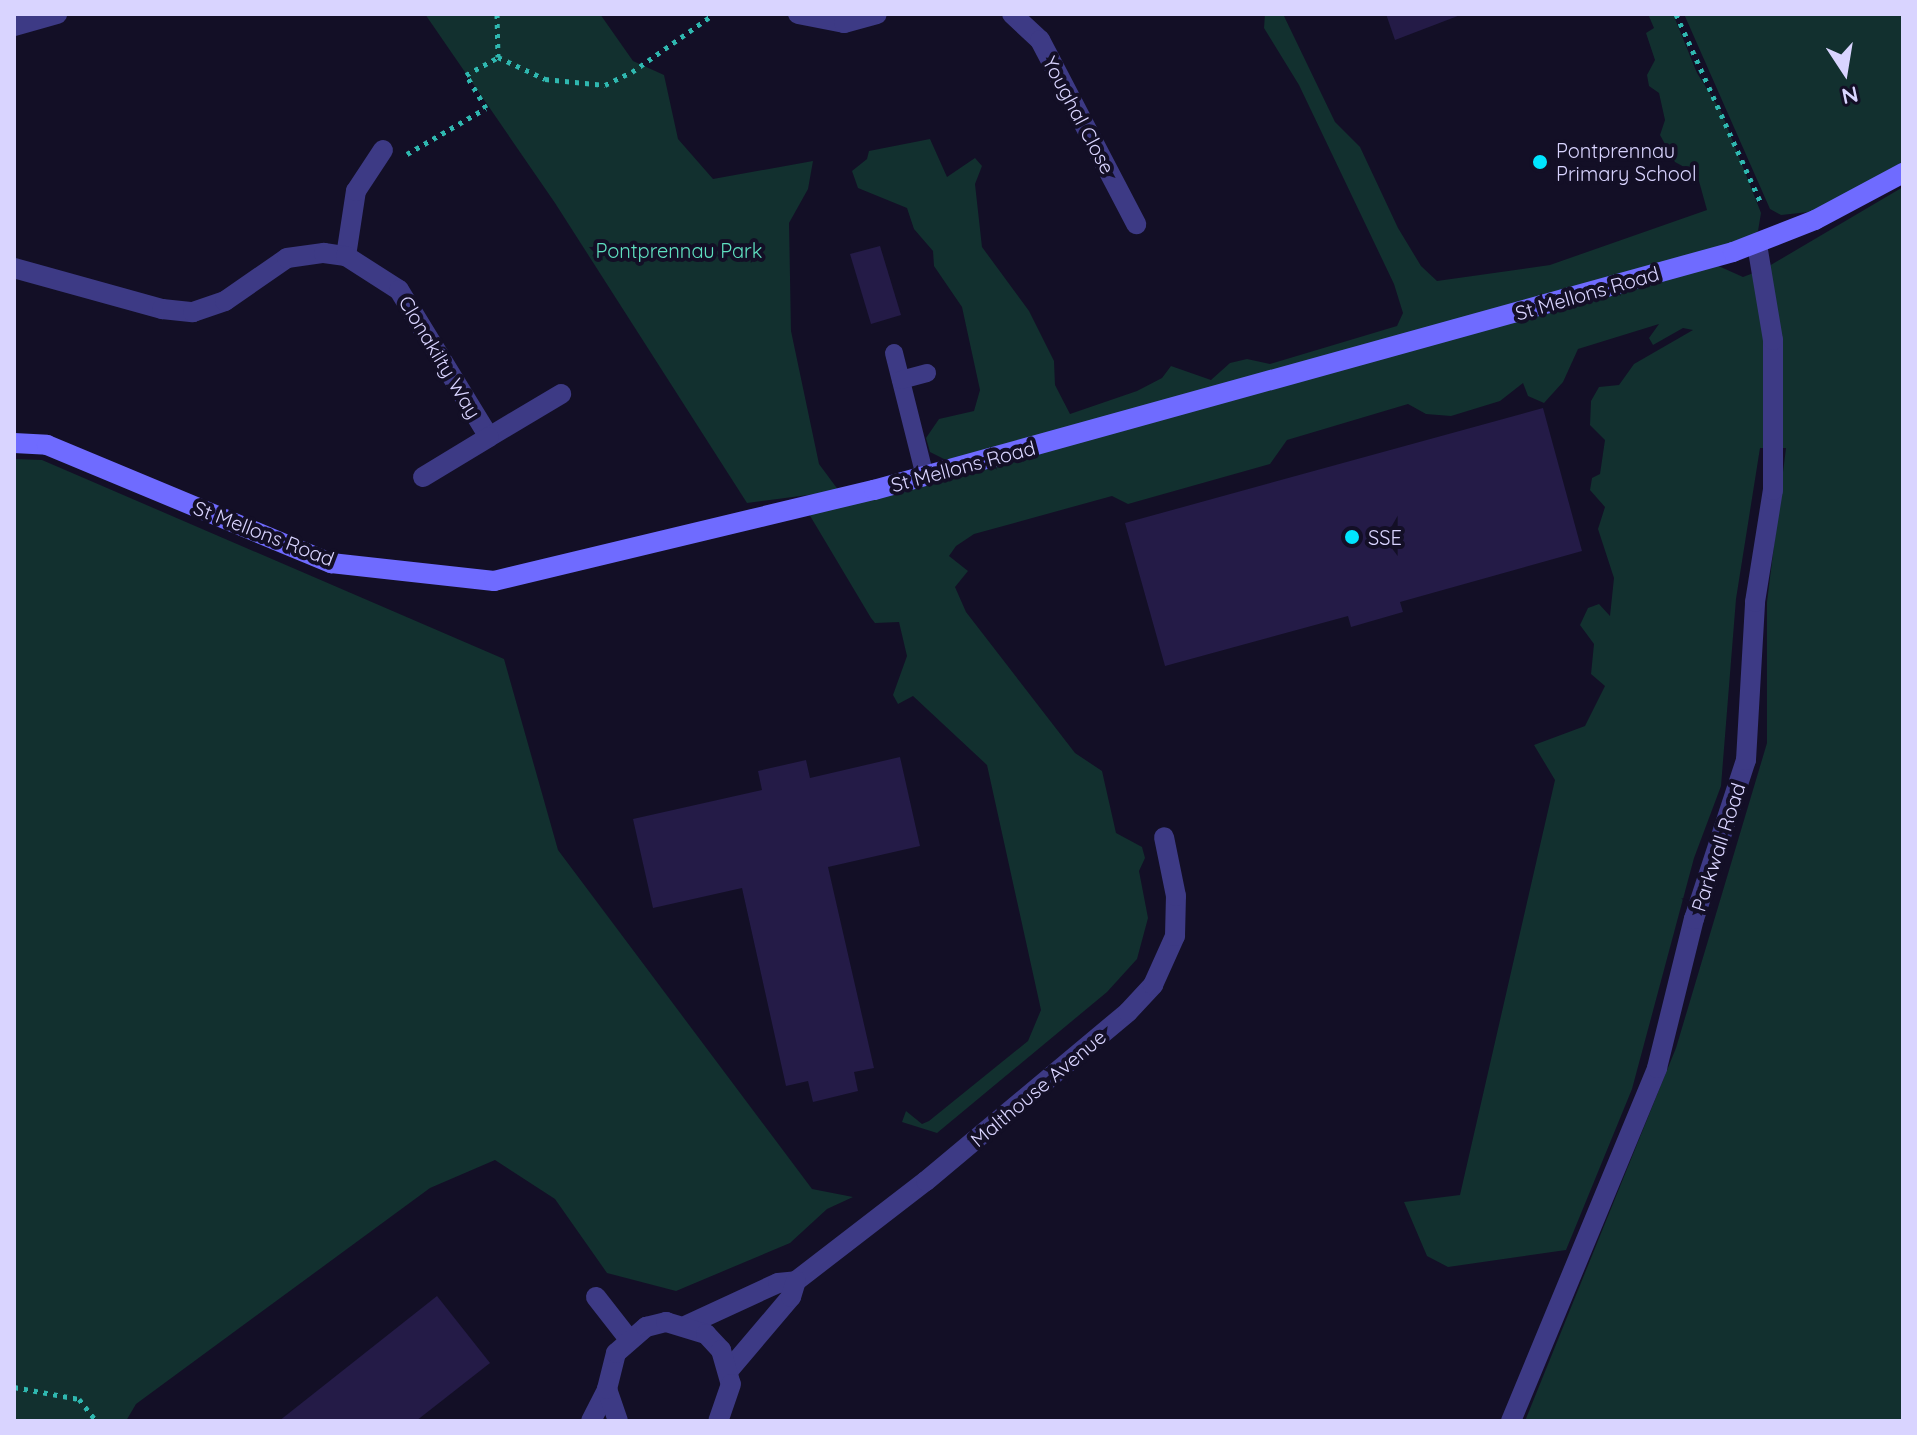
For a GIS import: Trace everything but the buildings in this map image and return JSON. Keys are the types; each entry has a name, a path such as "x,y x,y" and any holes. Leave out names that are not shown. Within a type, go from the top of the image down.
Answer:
{"main road":[{"name":"St Mellons Road","path":"14,443 47,445 331,563 494,581 925,476 1757,244 1815,220 1903,173"}],"street":[{"path":"14,26 57,14"},
{"path":"798,14 844,23 877,14"},
{"name":"Youghal Close","path":"1012,14 1040,40 1136,224"},
{"path":"14,268 162,309 193,312 225,301 287,258 324,253 346,256 356,191 380,156"},
{"name":"Parkwall Road","path":"1511,1421 1657,1068 1694,919 1746,760 1755,602 1773,490 1773,340 1757,244"},
{"name":"Clonakilty Way","path":"346,256 399,290 489,437"},
{"name":"Clonakilty Way","path":"423,477 561,394"},
{"name":"Malthouse Avenue","path":"628,1338 666,1322 687,1325 778,1283 796,1281 926,1181 1128,1012 1153,985 1168,960 1177,914 1164,837"},
{"name":"Malthouse Avenue","path":"729,1370 791,1297 796,1281"},
{"path":"596,1297 628,1338 608,1370 607,1389 618,1421"},
{"path":"687,1325 721,1350 729,1370 728,1400 736,1421"},
{"path":"591,1421 607,1389"},
{"path":"718,1421 728,1400"}],"lane":[{"path":"894,353 925,476"},
{"path":"901,380 927,373"}],"path":[{"path":"497,14 498,57"},
{"path":"498,57 545,79 605,85 632,72 714,14"},
{"path":"1676,14 1762,205"},
{"path":"380,156 419,151 486,108 466,75 498,57"},
{"path":"14,1387 79,1399 96,1421"}],"green space":[{"name":"Pontprennau Park","path":"425,14 600,14 633,61 664,75 678,139 713,179 813,161 808,189 789,223 791,331 819,464 839,491 747,503 555,203"},
{"path":"1265,14 1283,14 1335,122 1360,147 1398,228 1421,266 1437,281 1550,265 1707,210 1697,174 1675,162 1660,135 1665,120 1659,93 1649,86 1647,75 1655,60 1646,33 1654,28 1648,14 1673,14 1697,73 1721,111 1761,213 1758,231 1714,264 1743,277 1764,269 1903,187 1903,1421 1525,1421 1676,1048 1767,743 1767,602 1786,448 1760,448 1736,599 1721,786 1694,858 1632,1089 1566,1250 1448,1267 1427,1256 1404,1202 1460,1195 1555,780 1534,745 1585,726 1605,686 1591,674 1594,644 1580,625 1588,608 1599,604 1610,616 1614,578 1598,529 1605,507 1590,490 1592,478 1600,474 1605,440 1590,425 1591,401 1599,387 1619,385 1634,364 1693,330 1683,328 1653,345 1649,338 1659,324 1578,349 1563,382 1544,403 1528,396 1523,383 1500,401 1451,416 1426,414 1408,404 1287,440 1270,464 1128,504 1112,496 974,534 956,546 949,556 968,571 955,587 966,612 1075,753 1102,771 1116,833 1142,847 1145,858 1139,871 1148,918 1137,959 1107,992 937,1133 902,1122 906,1111 922,1124 929,1121 1028,1041 1041,1010 987,765 913,696 898,704 893,695 907,656 899,622 875,623 809,514 948,461 930,452 926,438 939,419 974,411 980,390 962,307 934,266 933,251 914,229 907,208 858,188 852,171 867,159 869,151 930,139 947,177 975,158 982,166 975,184 982,247 1029,311 1054,361 1055,385 1070,414 1137,391 1162,378 1171,366 1211,380 1230,363 1247,359 1270,364 1397,326 1403,313 1394,284 1299,85 1264,28"},
{"path":"1684,14 1903,14 1903,162 1818,211 1781,215 1770,209"},
{"path":"14,459 42,460 504,659 558,850 812,1189 853,1197 827,1209 790,1243 676,1291 607,1273 555,1199 495,1160 430,1188 136,1404 126,1421 14,1421"}],"place":[{"name":"Pontprennau Primary School","path":"1540,162"},
{"name":"SSE","path":"1352,537"}]}
